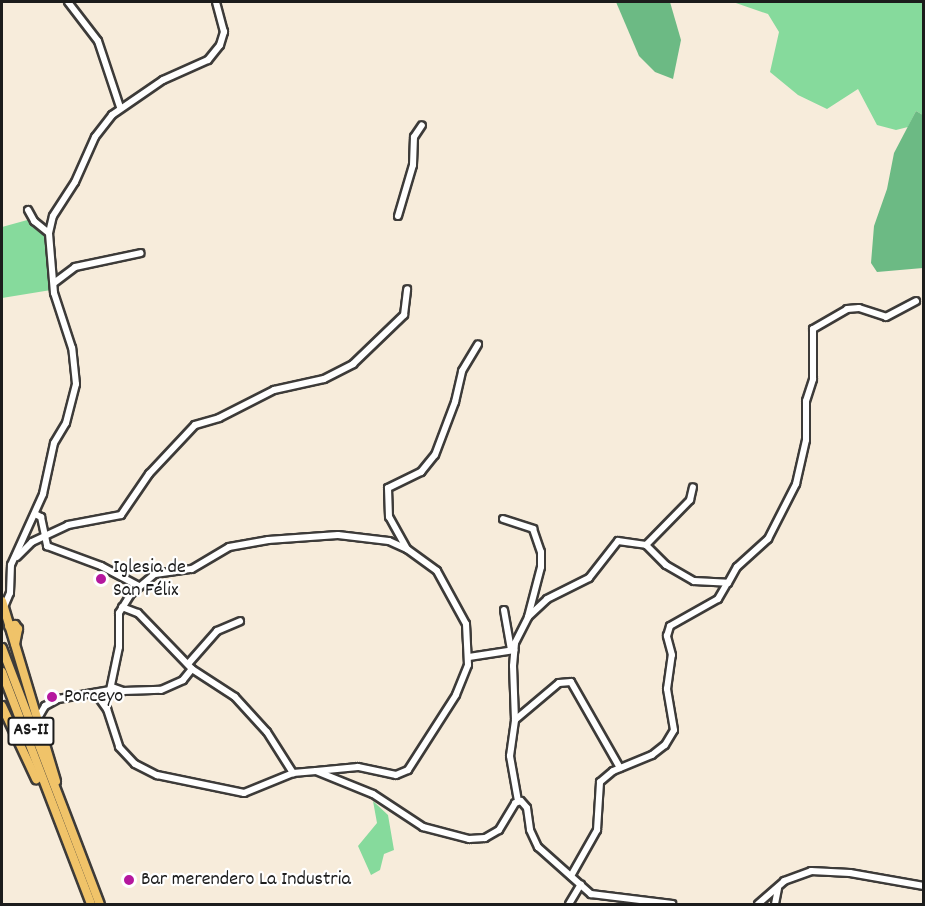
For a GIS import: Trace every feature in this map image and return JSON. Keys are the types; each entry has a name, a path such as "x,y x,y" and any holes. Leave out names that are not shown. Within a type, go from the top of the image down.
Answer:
{"highway":[{"path":"2,602 5,627 15,625 18,629 15,645 64,813"},
{"name":"AS-II","path":"2,648 100,904"},
{"name":"AS-II","path":"2,672 91,904"},
{"path":"2,706 54,811"}],"street":[{"path":"68,2 98,40 120,107"},
{"path":"2,602 10,593 11,565 35,514 75,384 72,348 57,307 49,233 94,137 120,107 163,80 208,60 220,45 224,32 216,2"},
{"path":"398,216 413,165 414,137 422,125"},
{"path":"28,210 34,221 49,233"},
{"path":"54,283 75,267 141,253"},
{"path":"11,565 26,548 68,525 121,514 149,474 176,444 201,422 219,418 274,390 324,379 353,364 404,315 407,289"},
{"path":"571,876 597,830 600,782 620,768 652,755 672,734 675,723 667,689 672,655 668,630 673,622 718,599 737,567 768,539 796,484 806,440 806,401 813,379 813,329 842,311 859,308 886,317 916,301"},
{"path":"407,549 389,517 388,488 420,472 435,455 444,438 462,371 478,344"},
{"path":"646,545 690,500 693,487"},
{"path":"35,514 41,517 45,544 101,566 140,586"},
{"path":"469,657 492,656 512,650 528,617 541,567 541,552 533,529 503,519"},
{"path":"96,694 107,709 122,751 139,767 157,775 244,793 293,773 358,767 396,775 408,770 456,695 469,657 466,624 437,571 407,549 389,541 338,536 268,540 229,547 192,569 162,572 140,586 122,607 112,687"},
{"path":"528,617 547,599 589,578 618,541 646,545 681,574 700,583 726,585"},
{"path":"122,607 138,613 190,667 235,697 267,732 293,773"},
{"path":"316,771 373,794 423,827 455,838 473,840 492,834 504,825 518,801 510,756 514,720 512,650 504,610"},
{"path":"35,708 76,694 96,694 112,687 123,691 161,690 183,680 217,631 240,621"},
{"path":"514,720 559,683 571,682 620,768"},
{"path":"35,708 50,702"},
{"path":"518,801 527,808 530,830 538,848 599,898 645,899 672,904"},
{"path":"758,904 792,877 811,871 924,886"},
{"path":"569,904 581,884"},
{"path":"775,904 778,888"}],"green space":[{"path":"616,2 670,2 681,40 673,79 655,72 639,56"},
{"path":"733,2 923,2 923,115 916,111 908,127 896,130 877,125 858,89 827,109 798,95 770,72 779,32 768,14"},
{"path":"916,111 923,115 923,268 877,272 871,263 874,226 887,189 894,153"},
{"path":"31,219 46,236 51,290 2,298 2,227"},
{"path":"373,801 388,815 394,850 384,854 380,870 371,875 358,846 377,823"}],"place":[{"name":"Iglesia de San Félix","path":"101,579"},
{"name":"Porceyo","path":"52,697"},
{"name":"Bar merendero La Industria","path":"129,880"}]}
